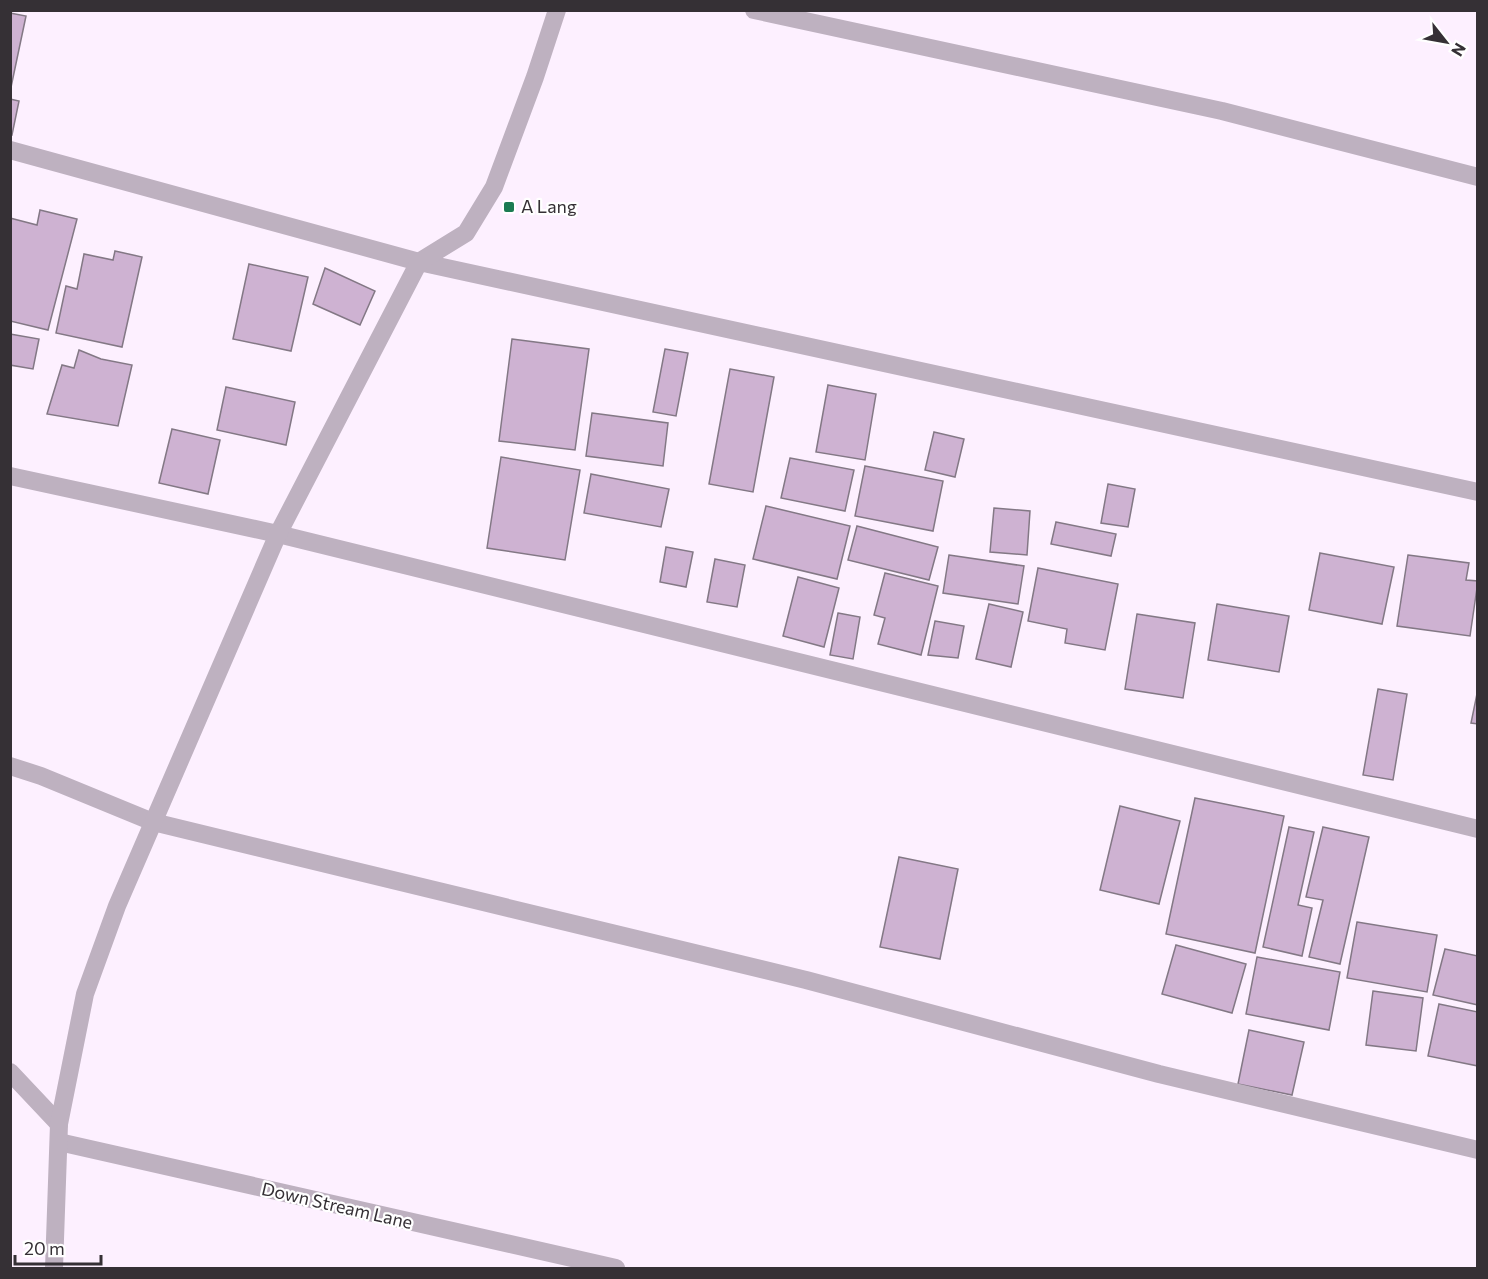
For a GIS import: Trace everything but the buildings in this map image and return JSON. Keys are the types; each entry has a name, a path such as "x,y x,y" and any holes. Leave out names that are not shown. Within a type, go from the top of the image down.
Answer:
{"street":[{"path":"54,1269 59,1133 85,994 117,906 278,534 419,262 466,232 494,187 535,77 556,10"},
{"path":"754,10 1222,111 1478,177"},
{"path":"10,150 419,262 1478,492"},
{"path":"10,476 278,534 1478,829"},
{"path":"10,766 41,776 153,822 806,980 1159,1074 1478,1150"},
{"path":"10,1072 59,1133"},
{"name":"Down Stream Lane","path":"59,1133 616,1269"}],"place":[{"name":"A Lang","path":"509,207"}]}
